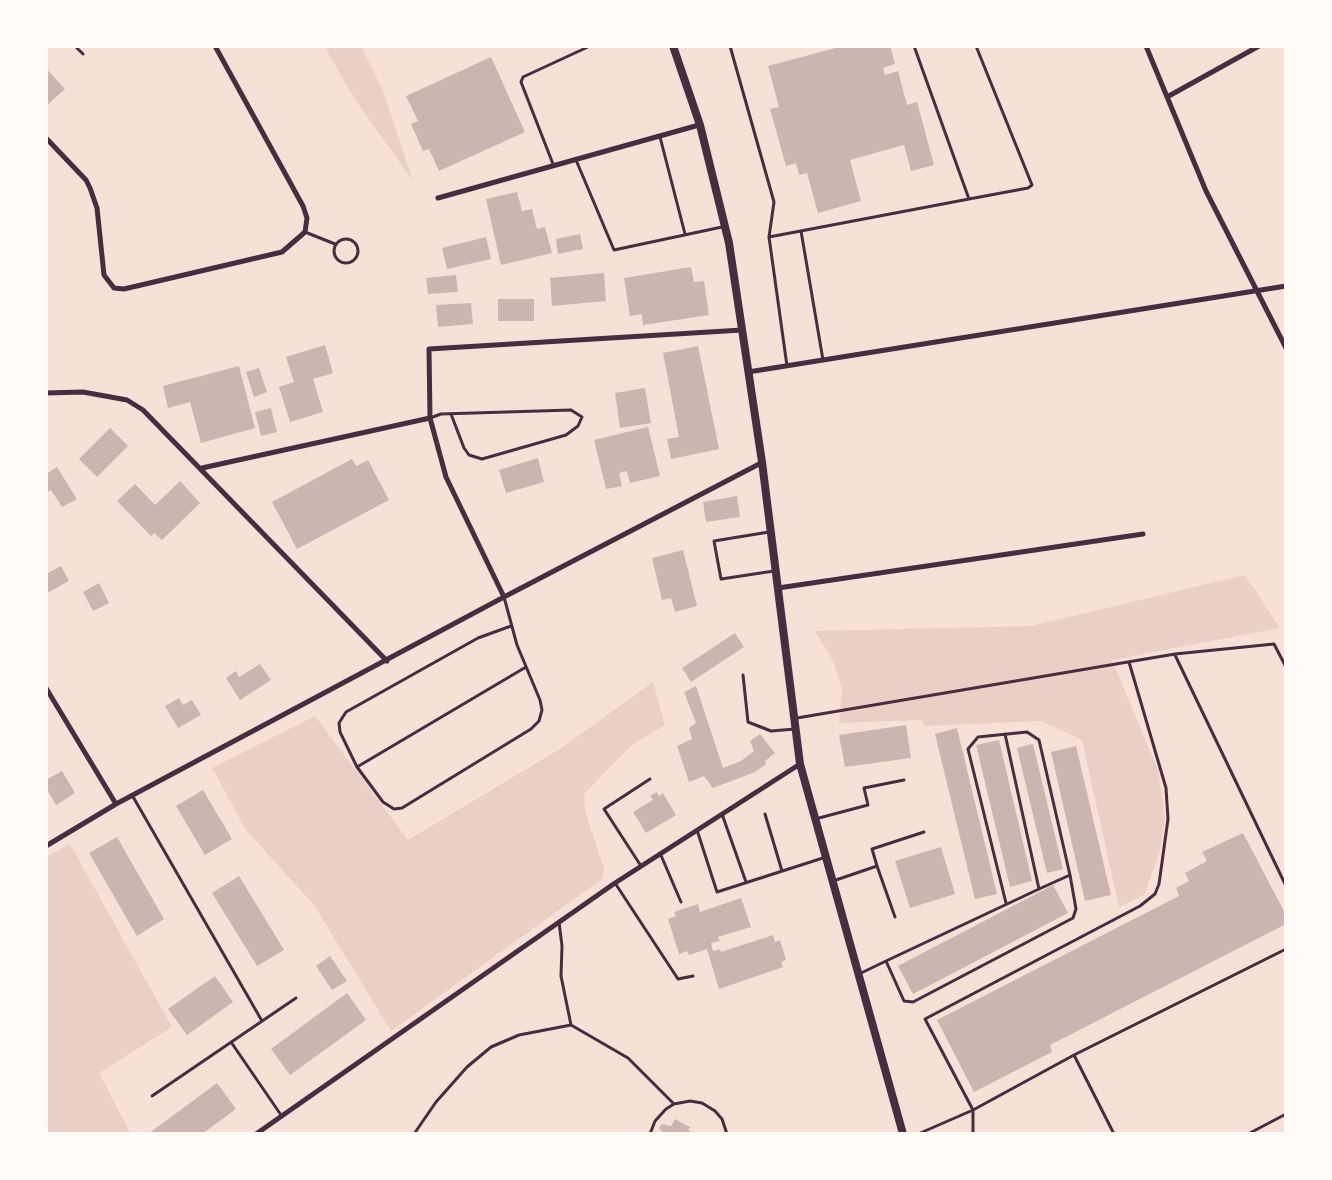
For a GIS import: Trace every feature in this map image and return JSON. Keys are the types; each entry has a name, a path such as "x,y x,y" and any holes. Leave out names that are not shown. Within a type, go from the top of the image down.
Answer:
{"main road":[{"path":"673,46 700,125 726,226 762,462 800,764 903,1134"}],"street":[{"path":"46,138 90,188 97,208 104,275 114,288 124,289 282,252 305,232 307,218 215,46"},
{"path":"1146,46 1206,191 1286,348"},
{"path":"1167,97 1259,46"},
{"path":"438,198 700,125"},
{"path":"748,372 1286,286"},
{"path":"504,597 446,477 430,418 429,349 742,330"},
{"path":"46,393 83,392 127,400 143,410 387,661"},
{"path":"202,468 430,418"},
{"path":"46,846 132,795 762,462"},
{"path":"777,589 1143,534"},
{"path":"46,688 116,804"},
{"path":"256,1134 615,883 800,764"}],"lane":[{"path":"75,46 83,54"},
{"path":"553,166 521,82 523,77 590,46"},
{"path":"730,46 774,202 769,237 787,366"},
{"path":"914,46 969,199"},
{"path":"769,237 1032,185 976,46"},
{"path":"660,137 685,235"},
{"path":"576,160 614,250 726,226"},
{"path":"801,231 823,360"},
{"path":"305,232 336,244"},
{"path":"343,240 354,242 358,249 357,257 347,263 340,261 335,255 336,244 343,240"},
{"path":"430,418 451,414 571,410 582,417 575,430 566,435 482,459 469,455 464,448 451,414"},
{"path":"769,532 714,541 721,579 774,571"},
{"path":"504,597 511,626 540,700 542,710 539,721 531,729 402,808 394,809 383,802 357,767 340,732 339,723 346,712 478,638 511,626"},
{"path":"793,718 1175,654 1274,644 1286,667"},
{"path":"1175,654 1286,886"},
{"path":"973,1134 973,1110 925,1019 1140,906 1155,894 1159,884 1168,819 1166,788 1129,662"},
{"path":"357,767 526,667"},
{"path":"743,675 748,722 771,731 795,729"},
{"path":"886,961 904,1001 913,1002 1073,918 1076,909 1070,875 1039,740 1027,732 978,737 968,749 1007,905"},
{"path":"1005,734 1039,889"},
{"path":"641,866 604,809 650,779"},
{"path":"815,819 868,805 864,788 904,780"},
{"path":"132,795 262,1021"},
{"path":"722,814 746,883"},
{"path":"765,814 782,871"},
{"path":"697,830 717,892 826,857"},
{"path":"895,917 872,849 924,832"},
{"path":"660,853 681,902"},
{"path":"832,881 877,866"},
{"path":"859,974 1070,875"},
{"path":"615,883 678,979 693,976"},
{"path":"559,922 561,976 571,1025"},
{"path":"918,1134 973,1110 1074,1055 1286,949"},
{"path":"152,1096 296,998"},
{"path":"414,1134 436,1102 467,1067 491,1047 519,1035 571,1025 628,1058 674,1104"},
{"path":"231,1042 282,1115"},
{"path":"1074,1055 1114,1134"},
{"path":"650,1134 658,1116 674,1104 690,1101 702,1103 715,1111 722,1119 727,1134"},
{"path":"1248,1134 1286,1114"}],"shaded area":[{"path":"324,46 361,46 383,91 413,181 356,101"},
{"path":"1245,575 1280,628 1112,660 1158,770 1165,818 1160,851 1144,895 1119,907 1082,740 1041,721 924,726 922,720 839,723 842,689 833,661 815,631 1031,626"},
{"path":"653,682 665,725 632,745 584,794 585,811 604,869 602,879 391,1031 314,905 246,830 212,768 315,716 408,840 560,749"},
{"path":"70,844 172,1027 99,1073 131,1134 46,1134 46,857"}],"building":[{"path":"843,46 890,46 895,64 883,68 885,75 898,71 907,105 917,102 934,165 911,171 904,145 850,160 861,201 818,213 807,173 799,175 796,163 786,166 770,109 779,107 768,66"},
{"path":"491,57 525,132 439,171 429,149 423,151 411,124 418,121 406,96"},
{"path":"46,68 65,89 46,106"},
{"path":"517,192 522,211 532,209 537,229 545,227 552,253 501,265 486,199"},
{"path":"580,234 583,249 558,254 556,239"},
{"path":"486,237 491,259 447,269 442,248"},
{"path":"691,267 694,282 704,281 709,315 643,325 642,314 630,316 624,278"},
{"path":"604,273 606,301 552,306 550,278"},
{"path":"456,275 458,292 428,294 426,278"},
{"path":"498,299 534,299 534,321 498,321"},
{"path":"471,303 473,324 438,327 436,305"},
{"path":"325,345 333,373 313,379 323,412 290,422 279,387 294,382 286,357"},
{"path":"698,346 719,449 671,459 667,439 679,437 663,353"},
{"path":"239,366 255,428 201,443 190,402 168,408 163,386"},
{"path":"259,368 267,392 254,397 246,372"},
{"path":"645,388 651,423 620,428 615,393"},
{"path":"271,408 277,432 261,436 255,412"},
{"path":"648,427 660,476 630,483 627,471 619,473 622,486 606,489 594,440"},
{"path":"110,428 128,446 97,477 79,459"},
{"path":"538,458 544,482 506,493 499,470"},
{"path":"352,459 356,466 368,460 389,500 297,549 272,502"},
{"path":"57,467 77,499 62,507 51,490 46,493 46,474"},
{"path":"180,481 200,503 162,540 154,533 151,536 117,501 135,484 155,505"},
{"path":"737,496 740,517 706,522 703,502"},
{"path":"683,550 697,606 675,612 671,598 662,600 652,558"},
{"path":"61,566 69,581 47,593 46,574"},
{"path":"99,583 109,603 93,611 83,592"},
{"path":"735,633 744,647 691,682 682,668"},
{"path":"260,664 271,680 240,700 226,678 236,671 239,677"},
{"path":"696,686 723,768 741,761 754,751 750,741 760,734 775,753 765,761 766,764 755,772 713,788 704,776 689,782 677,746 692,739 689,728 696,723 684,692"},
{"path":"179,698 183,705 192,700 201,715 178,728 165,706"},
{"path":"906,725 911,758 845,767 839,735"},
{"path":"957,728 997,894 975,899 935,734"},
{"path":"999,740 1032,881 1010,887 976,745"},
{"path":"1033,744 1063,869 1047,873 1017,748"},
{"path":"1076,746 1111,895 1085,901 1051,752"},
{"path":"62,771 75,793 56,805 46,788 46,780"},
{"path":"203,790 232,839 205,855 176,806"},
{"path":"657,792 659,796 663,793 676,815 646,833 633,812 653,800 650,796"},
{"path":"1243,833 1286,915 1286,924 1050,1045 1052,1052 974,1092 937,1020 1179,896 1176,888 1189,881 1185,873 1207,861 1202,852"},
{"path":"117,837 164,919 137,936 89,853"},
{"path":"941,847 955,894 910,908 895,861"},
{"path":"239,876 284,950 257,966 212,893"},
{"path":"1053,885 1068,913 913,994 898,966"},
{"path":"741,898 751,927 718,937 720,941 711,943 713,951 720,949 721,952 773,935 775,942 780,940 786,960 781,962 783,967 719,989 707,949 689,955 687,951 679,954 668,919 676,916 674,912 698,904 700,912"},
{"path":"330,956 347,981 332,990 316,966"},
{"path":"215,976 233,1002 187,1035 168,1009"},
{"path":"347,993 366,1020 290,1075 271,1049"},
{"path":"217,1083 236,1109 202,1134 148,1134"},
{"path":"675,1119 690,1127 688,1130 695,1134 665,1134 659,1128 662,1124 671,1126"}]}
